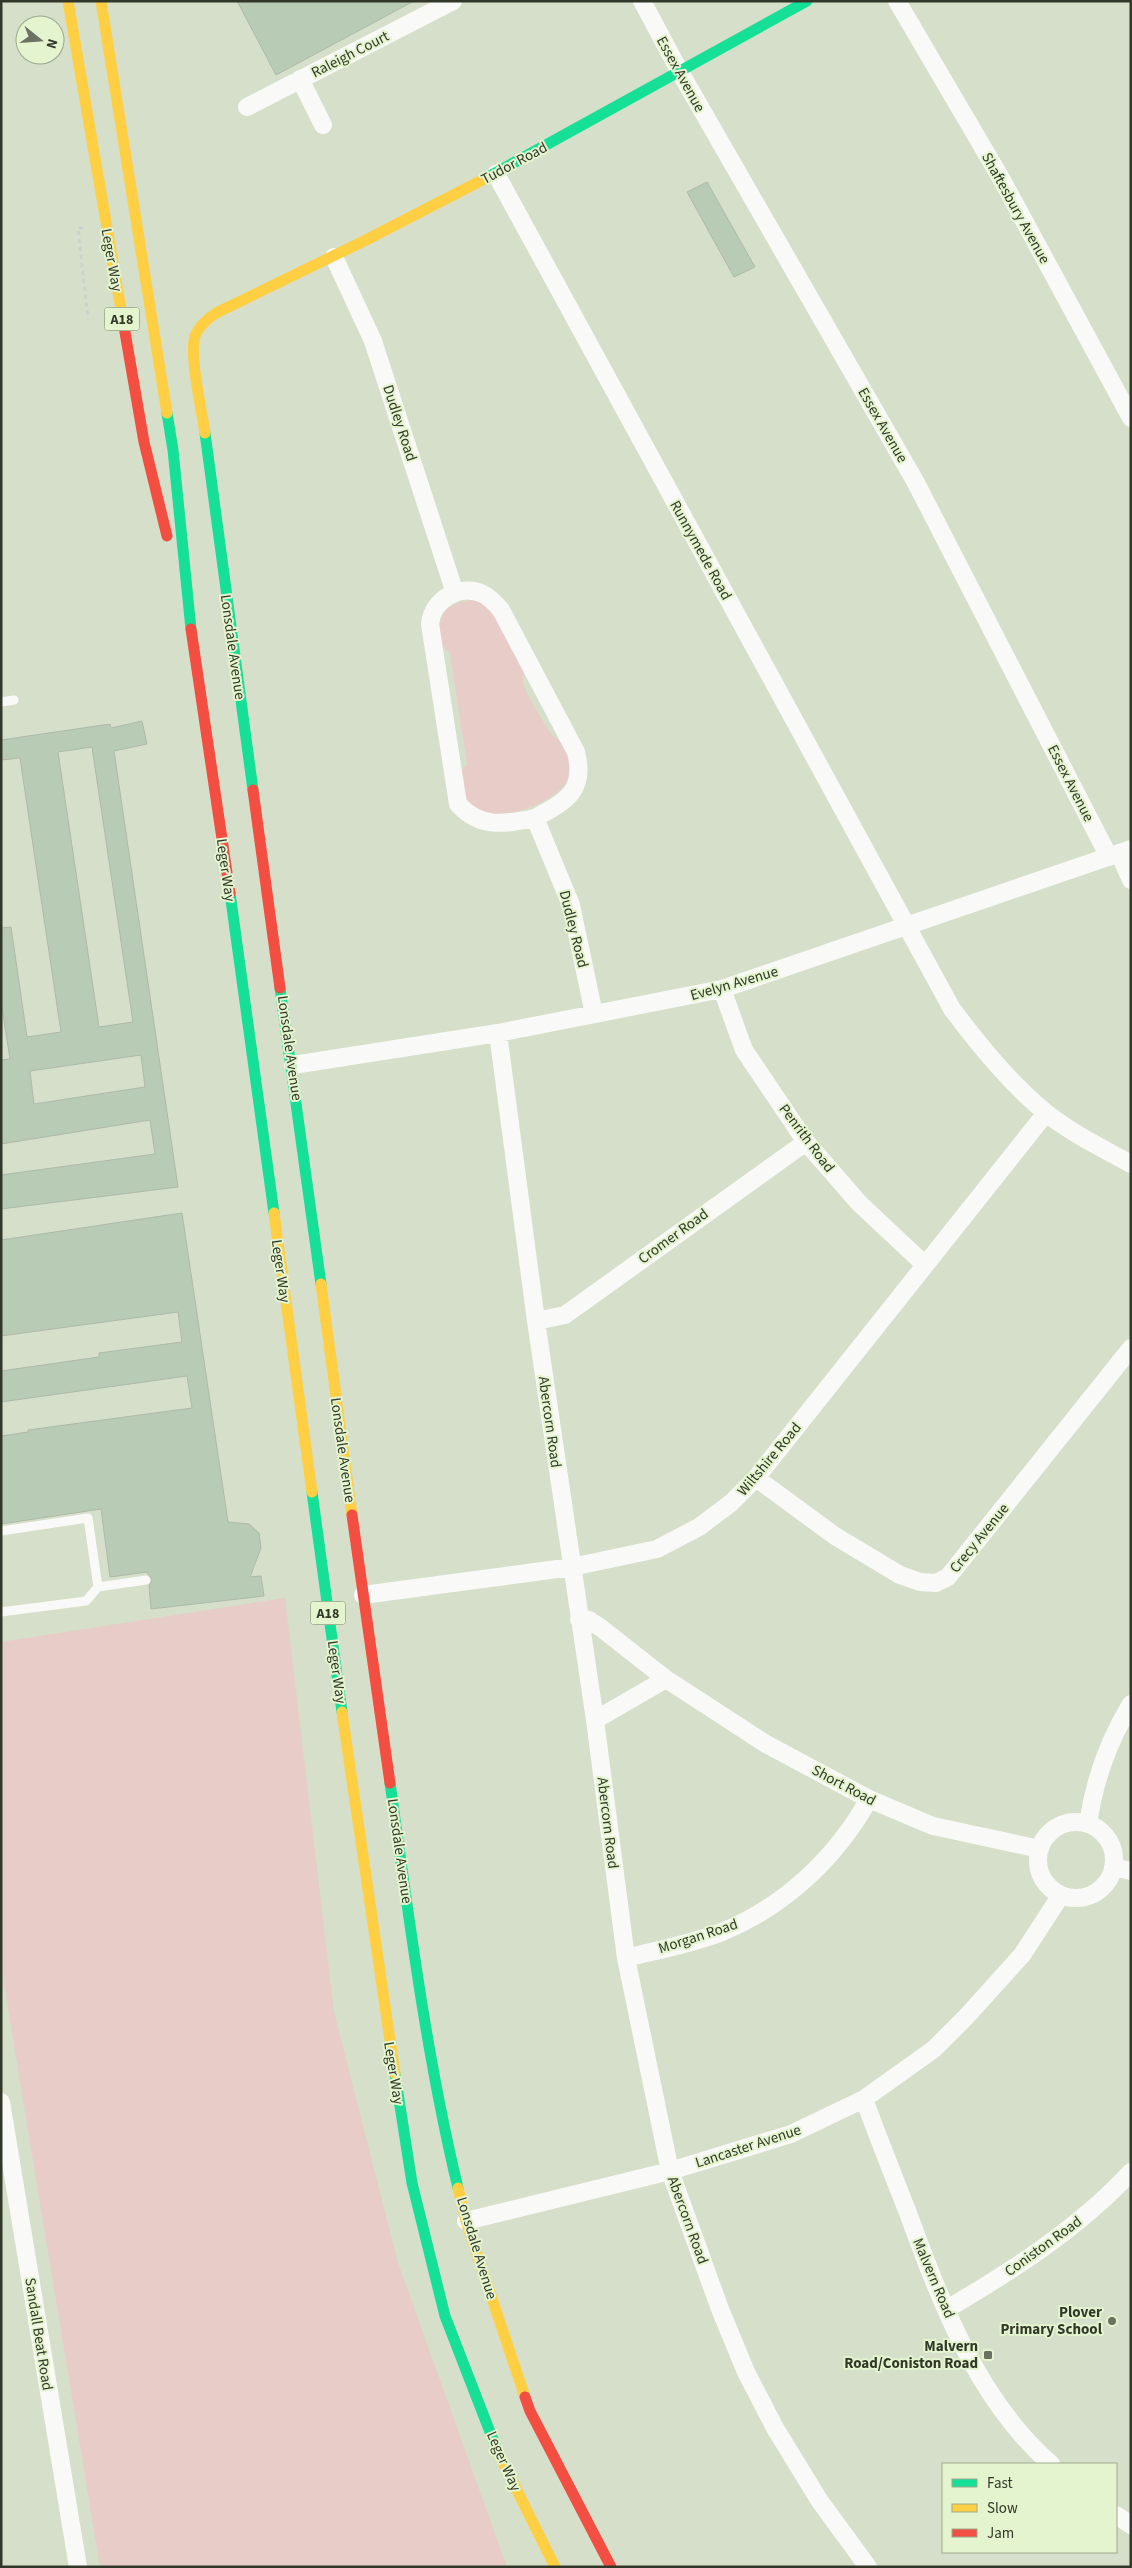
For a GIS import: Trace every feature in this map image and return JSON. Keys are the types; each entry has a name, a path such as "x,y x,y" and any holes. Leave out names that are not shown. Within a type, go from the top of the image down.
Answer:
{"main road":[{"name":"Leger Way","path":"68,1 144,442 191,634"},
{"name":"Leger Way","path":"101,1 173,450 191,634 233,915 376,1956 412,2183 445,2316 499,2456 555,2567"},
{"name":"Tudor Road","path":"216,313 334,257 496,174 807,1"},
{"name":"Lonsdale Avenue","path":"216,313 202,322 194,332 193,347 240,703 293,1066 363,1595 406,1893 442,2115 466,2221 530,2411 611,2567"}],"street":[{"name":"Raleigh Court","path":"247,107 454,1"},
{"name":"Essex Avenue","path":"642,1 680,72 915,481 1120,853 1131,880"},
{"name":"Shaftesbury Avenue","path":"896,1 1002,180 1131,418"},
{"path":"300,79 323,125"},
{"name":"Runnymede Road","path":"496,174 952,1009 988,1055 1046,1113 1092,1143 1131,1164"},
{"name":"Dudley Road","path":"334,257 373,341 455,593"},
{"path":"464,591 482,594 491,598 501,610 576,752 580,766 575,789 568,798 535,818 489,824 474,819 458,804 430,624 431,613 437,605 455,593 464,591"},
{"name":"Dudley Road","path":"535,818 571,905 594,1014"},
{"name":"Evelyn Avenue","path":"293,1066 498,1033 722,989 1120,853"},
{"name":"Penrith Road","path":"722,989 744,1050 806,1142 859,1203 924,1264"},
{"name":"Abercorn Road","path":"498,1033 536,1321 595,1720 626,1958 670,2171 720,2309 746,2372 776,2428 819,2500 868,2567"},
{"name":"Wiltshire Road","path":"363,1595 572,1567 657,1549 677,1540 730,1503 756,1478 924,1264 1046,1113"},
{"name":"Cromer Road","path":"536,1321 564,1315 806,1142"},
{"name":"Crecy Avenue","path":"756,1478 835,1536 900,1575 920,1582 936,1583 948,1577 1131,1348"},
{"name":"Short Road","path":"579,1620 589,1620 602,1628 666,1678 766,1744 869,1799 933,1826 1040,1848"},
{"path":"595,1720 666,1678"},
{"path":"1088,1824 1091,1805 1105,1759 1120,1723 1131,1704"},
{"name":"Morgan Road","path":"626,1958 722,1932 756,1916 813,1873 840,1845 869,1799"},
{"path":"1071,1822 1088,1824 1100,1830 1110,1844 1114,1856 1113,1867 1108,1879 1094,1894 1074,1898 1061,1895 1050,1887 1042,1877 1038,1857 1040,1848 1046,1837 1058,1826 1071,1822"},
{"path":"1113,1867 1131,1871"},
{"name":"Lancaster Avenue","path":"466,2221 670,2171 790,2134 864,2099 934,2049 966,2017 1022,1955 1061,1895"},
{"name":"Malvern Road","path":"864,2099 932,2277 973,2365 1014,2426 1050,2463"},
{"name":"Sandall Beat Road","path":"1,2102 78,2567"},
{"name":"Coniston Road","path":"947,2309 1018,2267 1066,2231 1131,2172"},
{"path":"1117,2516 1131,2525"}],"lane":[{"path":"1,702 14,700"},
{"path":"1,1531 88,1518 98,1587"},
{"path":"1,1612 86,1601 98,1587 146,1580"}],"shaded area":[{"path":"471,600 481,602 492,609 524,672 523,682 527,694 551,734 561,742 568,754 570,763 569,776 564,785 555,794 544,801 516,812 490,814 480,812 468,801 462,784 460,773 467,764 450,653 440,643 440,625 441,618 448,608"},
{"path":"285,1598 334,2012 398,2263 507,2567 100,2567 1,1966 1,1642"}],"building":[{"path":"237,1 414,1 276,75"},
{"path":"707,182 755,267 734,277 687,192"},
{"path":"142,721 147,744 114,751 178,1187 1,1209 1,1175 155,1154 150,1120 1,1144 1,1060 10,1059 1,1002 1,928 11,927 27,1037 61,1032 20,758 1,760 1,740 110,724 111,728","holes":["92,747 133,1022 99,1027 58,752","141,1055 145,1087 34,1104 30,1071"]},
{"path":"182,1213 228,1522 249,1524 259,1533 261,1548 250,1577 261,1576 264,1596 151,1609 149,1586 152,1580 147,1572 110,1577 101,1509 1,1524 1,1436 28,1432 28,1430 192,1408 187,1376 1,1402 1,1371 99,1357 99,1353 182,1342 178,1312 1,1336 1,1240"}],"traffic: fast":[{"path":"486,178 807,1"},
{"path":"167,413 173,450 191,629"},
{"path":"205,433 253,790"},
{"path":"230,893 274,1213"},
{"path":"280,988 321,1284"},
{"path":"312,1492 342,1712"},
{"path":"390,1783 427,2037 458,2188"},
{"path":"395,2074 412,2183 445,2316 497,2450"}],"traffic: slow":[{"path":"68,1 122,315"},
{"path":"101,1 167,413"},
{"path":"205,433 195,369 194,345 195,336 206,320 216,313 366,240 486,178"},
{"path":"274,1213 312,1492"},
{"path":"321,1284 352,1515"},
{"path":"342,1712 395,2074"},
{"path":"458,2188 466,2221 525,2397"},
{"path":"497,2450 555,2567"}],"traffic: jam":[{"path":"122,315 144,442 167,536"},
{"path":"191,629 230,893"},
{"path":"253,790 280,988"},
{"path":"352,1515 390,1783"},
{"path":"525,2397 530,2411 611,2567"}],"place":[{"name":"Plover Primary School","path":"1112,2321"},
{"name":"Malvern Road/Coniston Road","path":"988,2355"}]}
